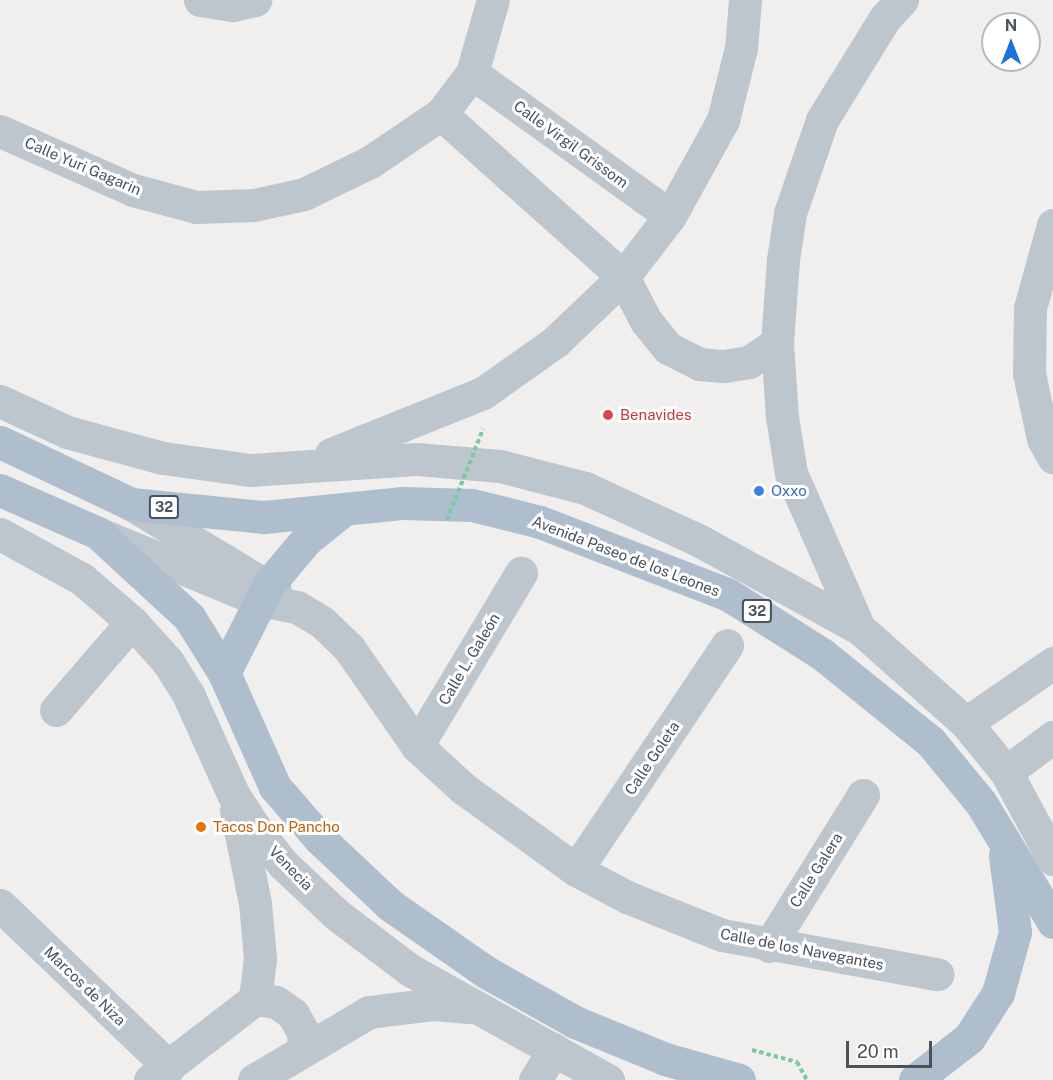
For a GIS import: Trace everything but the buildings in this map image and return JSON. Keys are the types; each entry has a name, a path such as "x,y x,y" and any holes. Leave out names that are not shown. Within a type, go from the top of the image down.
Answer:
{"main road":[{"name":"Avenida Paseo de los Leones","path":"0,442 131,504 264,517 342,511 403,503 472,505 540,522 727,594 822,654 930,741 960,774 1053,922"},
{"path":"0,490 98,533 189,617 224,673 275,787 320,839 390,904 486,972 575,1022 665,1059 739,1080"},
{"path":"224,673 306,540 342,511"},
{"path":"915,1080 969,1038 998,993 1015,932 1000,837"}],"street":[{"path":"200,0 234,5 255,0"},
{"path":"493,0 456,94 623,277 646,321 668,348 699,364 749,362 777,343"},
{"path":"310,463 483,393 555,342 623,277 670,216 723,120 741,48 745,0"},
{"path":"859,628 791,473 782,417 777,343 783,260 803,168 822,120 885,18 902,0"},
{"name":"Calle Yuri Gagarin","path":"0,130 133,190 196,207 254,205 304,194 370,162 456,94"},
{"name":"Calle Virgil Grissom","path":"456,94 670,216"},
{"path":"1053,225 1042,308 1029,373 1043,439 1053,457"},
{"path":"0,401 67,432 163,458 251,470 310,463 417,459 500,466 585,488 700,541 859,628 966,723 1005,772 1053,858"},
{"name":"Calle de los Navegantes","path":"131,504 272,596 338,634 417,746 464,789 576,870 689,925 769,946 937,974"},
{"name":"Calle de los Navegantes","path":"98,533 272,596"},
{"name":"Venecia","path":"0,534 82,579 132,622 168,662 189,696 233,794 283,864 336,914 410,970 608,1080"},
{"name":"Calle L. Galeón","path":"417,746 521,573"},
{"path":"56,710 132,622"},
{"name":"Calle Goleta","path":"576,870 727,645"},
{"path":"966,723 1053,663"},
{"path":"1005,772 1053,737"},
{"path":"160,1073 255,999 260,958 255,903 233,794"},
{"name":"Calle Galera","path":"769,946 863,795"},
{"name":"Marcos de Niza","path":"0,905 160,1073"},
{"path":"255,999 276,1002 293,1014 303,1032 304,1046"},
{"path":"254,1080 304,1046 346,1022 389,1006 478,1008"},
{"path":"535,1080 554,1050"}],"path":[{"path":"447,520 483,429"},
{"path":"750,1050 797,1062 807,1080"}],"place":[{"name":"Benavides","path":"608,415"},
{"name":"Oxxo","path":"759,491"},
{"name":"Tacos Don Pancho","path":"201,827"}]}
